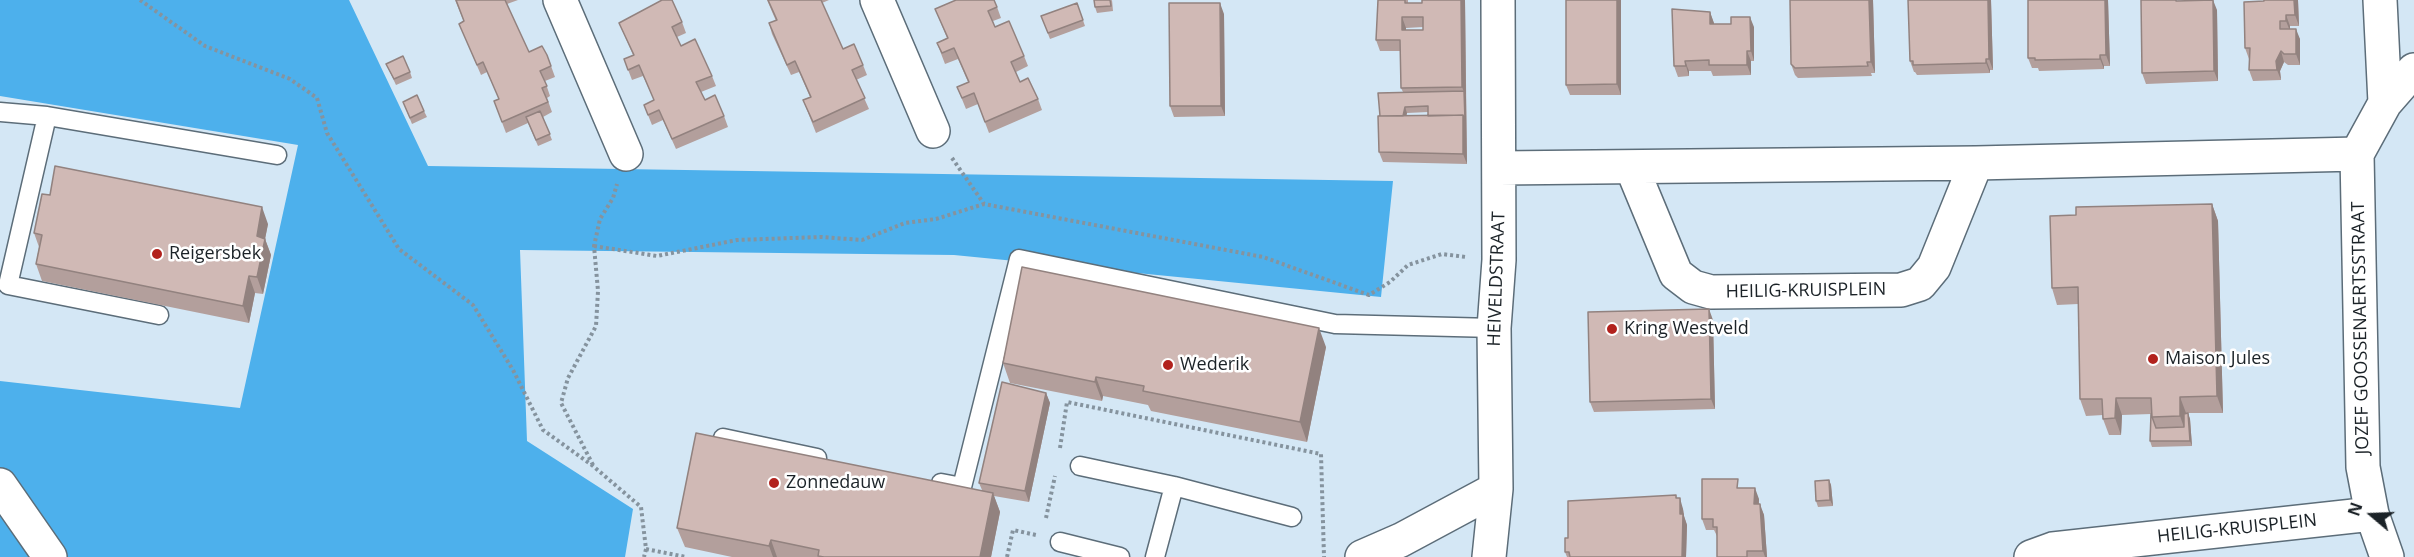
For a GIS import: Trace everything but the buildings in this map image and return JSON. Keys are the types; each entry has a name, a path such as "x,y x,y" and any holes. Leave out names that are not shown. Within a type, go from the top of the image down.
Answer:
{"street":[{"path":"560,0 626,154"},
{"path":"877,0 933,131"},
{"name":"HEIVELDSTRAAT","path":"1489,557 1496,489 1494,328 1499,260 1498,0"},
{"path":"2380,0 2385,103"},
{"name":"JOZEF GOOSSENAERTSSTRAAT","path":"2387,557 2372,514 2363,467 2357,154 2385,103 2414,70"},
{"path":"1498,168 1976,163 2357,154"},
{"name":"HEILIG-KRUISPLEIN","path":"1632,168 1676,274 1693,287 1711,292 1901,290 1920,284 1934,267 1976,163"},
{"path":"0,485 50,557"},
{"path":"1362,557 1401,540 1496,489"},
{"name":"HEILIG-KRUISPLEIN","path":"2031,557 2053,549 2372,514"}],"lane":[{"path":"0,112 47,116 277,155"},
{"path":"47,116 8,285 159,315"},
{"path":"928,480 962,487 1019,259 1335,324 1494,328"},
{"path":"723,438 837,462"},
{"path":"1080,466 1174,486 1292,517"},
{"path":"1155,557 1174,486"},
{"path":"1060,542 1120,557"}],"path":[{"path":"140,0 205,46 290,79 317,98 327,133 399,249 473,306 513,370 543,430 594,466 641,507 646,549 644,557"},
{"path":"933,131 984,204"},
{"path":"594,466 561,403 568,378 596,326 598,291 594,246 600,219 613,198 626,154"},
{"path":"594,246 657,256 737,240 775,237 862,240 905,223 936,219 984,204 1263,257 1369,295 1390,282 1408,265 1442,254 1499,260"},
{"path":"1059,452 1067,402 1322,454 1324,557"},
{"path":"1045,526 1056,472"},
{"path":"1007,557 1013,530 1042,536"},
{"path":"646,549 686,557"}],"shaded area":[{"path":"0,0 349,0 428,166 1393,181 1381,297 954,255 520,250 527,441 633,509 625,557 0,557 0,381 240,408 298,145 0,96"}],"place":[{"name":"Reigersbek","path":"157,254"},
{"name":"Kring Westveld","path":"1612,329"},
{"name":"Maison Jules","path":"2153,359"},
{"name":"Wederik","path":"1168,365"},
{"name":"Zonnedauw","path":"774,483"}]}
